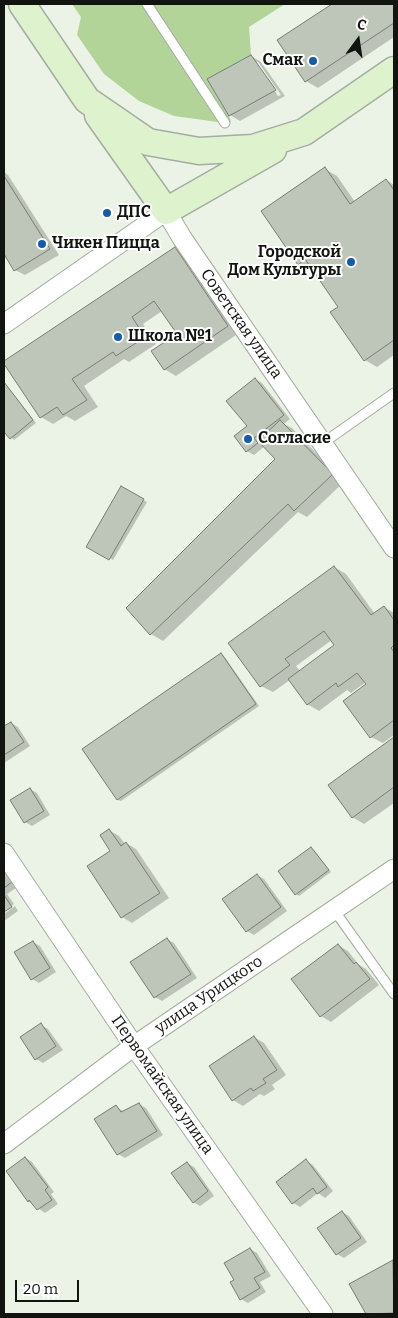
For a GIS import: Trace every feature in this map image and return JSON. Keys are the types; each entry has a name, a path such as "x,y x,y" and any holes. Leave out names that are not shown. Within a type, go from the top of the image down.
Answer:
{"main road":[{"name":"Советская улица","path":"22,4 166,211"},
{"path":"166,211 304,132 394,70"},
{"name":"Советская улица","path":"87,100 148,142 199,151 253,148 304,132"}],"street":[{"path":"4,324 166,211"},
{"name":"Советская улица","path":"166,211 182,238 394,548"},
{"name":"Первомайская улица","path":"4,853 134,1046 323,1314"},
{"name":"улица Урицкого","path":"4,1144 134,1046 394,869"}],"lane":[{"path":"146,4 225,123"},
{"path":"323,443 394,393"},
{"path":"334,910 394,994"}],"green space":[{"path":"72,4 285,4 249,27 251,55 207,79 229,116 231,122 225,123 174,116 139,101 104,74 77,35 81,17"}],"building":[{"name":"Смак","path":"332,4 394,4 394,23 305,82 277,40"},
{"path":"251,55 276,90 229,116 207,79"},
{"name":"Городской Дом Культуры","path":"325,167 350,204 386,179 394,190 394,340 364,361 330,312 338,307 305,259 298,265 261,211"},
{"path":"4,176 50,249 14,271 4,254"},
{"path":"175,247 228,326 164,370 151,351 177,334 154,301 132,317 145,337 116,356 113,352 72,379 87,400 63,415 57,407 40,418 4,364 4,361"},
{"path":"255,378 284,415 254,438 258,443 246,452 234,436 247,426 226,401"},
{"path":"4,382 33,420 10,439 4,432"},
{"path":"280,420 333,474 294,511 288,504 150,635 126,608 275,459 258,441"},
{"path":"121,486 144,499 109,560 86,547"},
{"path":"334,566 371,615 384,606 394,620 394,645 391,648 394,652 394,720 370,738 343,701 366,684 357,673 338,687 336,683 307,705 288,679 334,645 324,631 285,659 290,665 260,687 228,643"},
{"path":"221,653 256,704 117,800 82,749"},
{"path":"11,722 24,742 4,755 4,726"},
{"path":"394,737 394,787 352,818 328,785"},
{"path":"30,788 44,811 24,823 10,800"},
{"path":"109,829 121,846 126,842 160,893 121,918 87,866 110,851 100,835"},
{"path":"311,847 329,870 295,895 278,871"},
{"path":"6,871 13,881 4,888 4,872"},
{"path":"257,874 281,907 246,932 222,899"},
{"path":"4,895 12,907 4,912"},
{"path":"167,938 191,974 154,998 130,962"},
{"path":"33,941 50,968 31,980 14,952"},
{"path":"338,944 354,964 356,962 370,979 320,1017 291,979"},
{"path":"41,1023 56,1046 35,1060 20,1037"},
{"path":"254,1036 277,1070 263,1079 266,1083 253,1091 251,1088 232,1101 209,1066"},
{"path":"139,1103 157,1131 117,1155 94,1119 116,1105 121,1112"},
{"path":"25,1157 48,1187 45,1190 52,1200 37,1210 29,1200 28,1202 6,1171"},
{"path":"306,1159 327,1187 317,1194 313,1188 292,1204 276,1182"},
{"path":"187,1162 208,1191 193,1203 171,1173"},
{"path":"342,1211 361,1238 336,1255 317,1228"},
{"path":"250,1248 265,1272 254,1278 260,1288 240,1300 230,1282 234,1280 224,1263"},
{"path":"393,1260 394,1313 366,1314 349,1284"}],"place":[{"name":"Смак","path":"313,61"},
{"name":"ДПС","path":"107,213"},
{"name":"Чикен Пицца","path":"42,244"},
{"name":"Городской Дом Культуры","path":"351,262"},
{"name":"Школа №1","path":"118,337"},
{"name":"Согласие","path":"248,439"}]}
